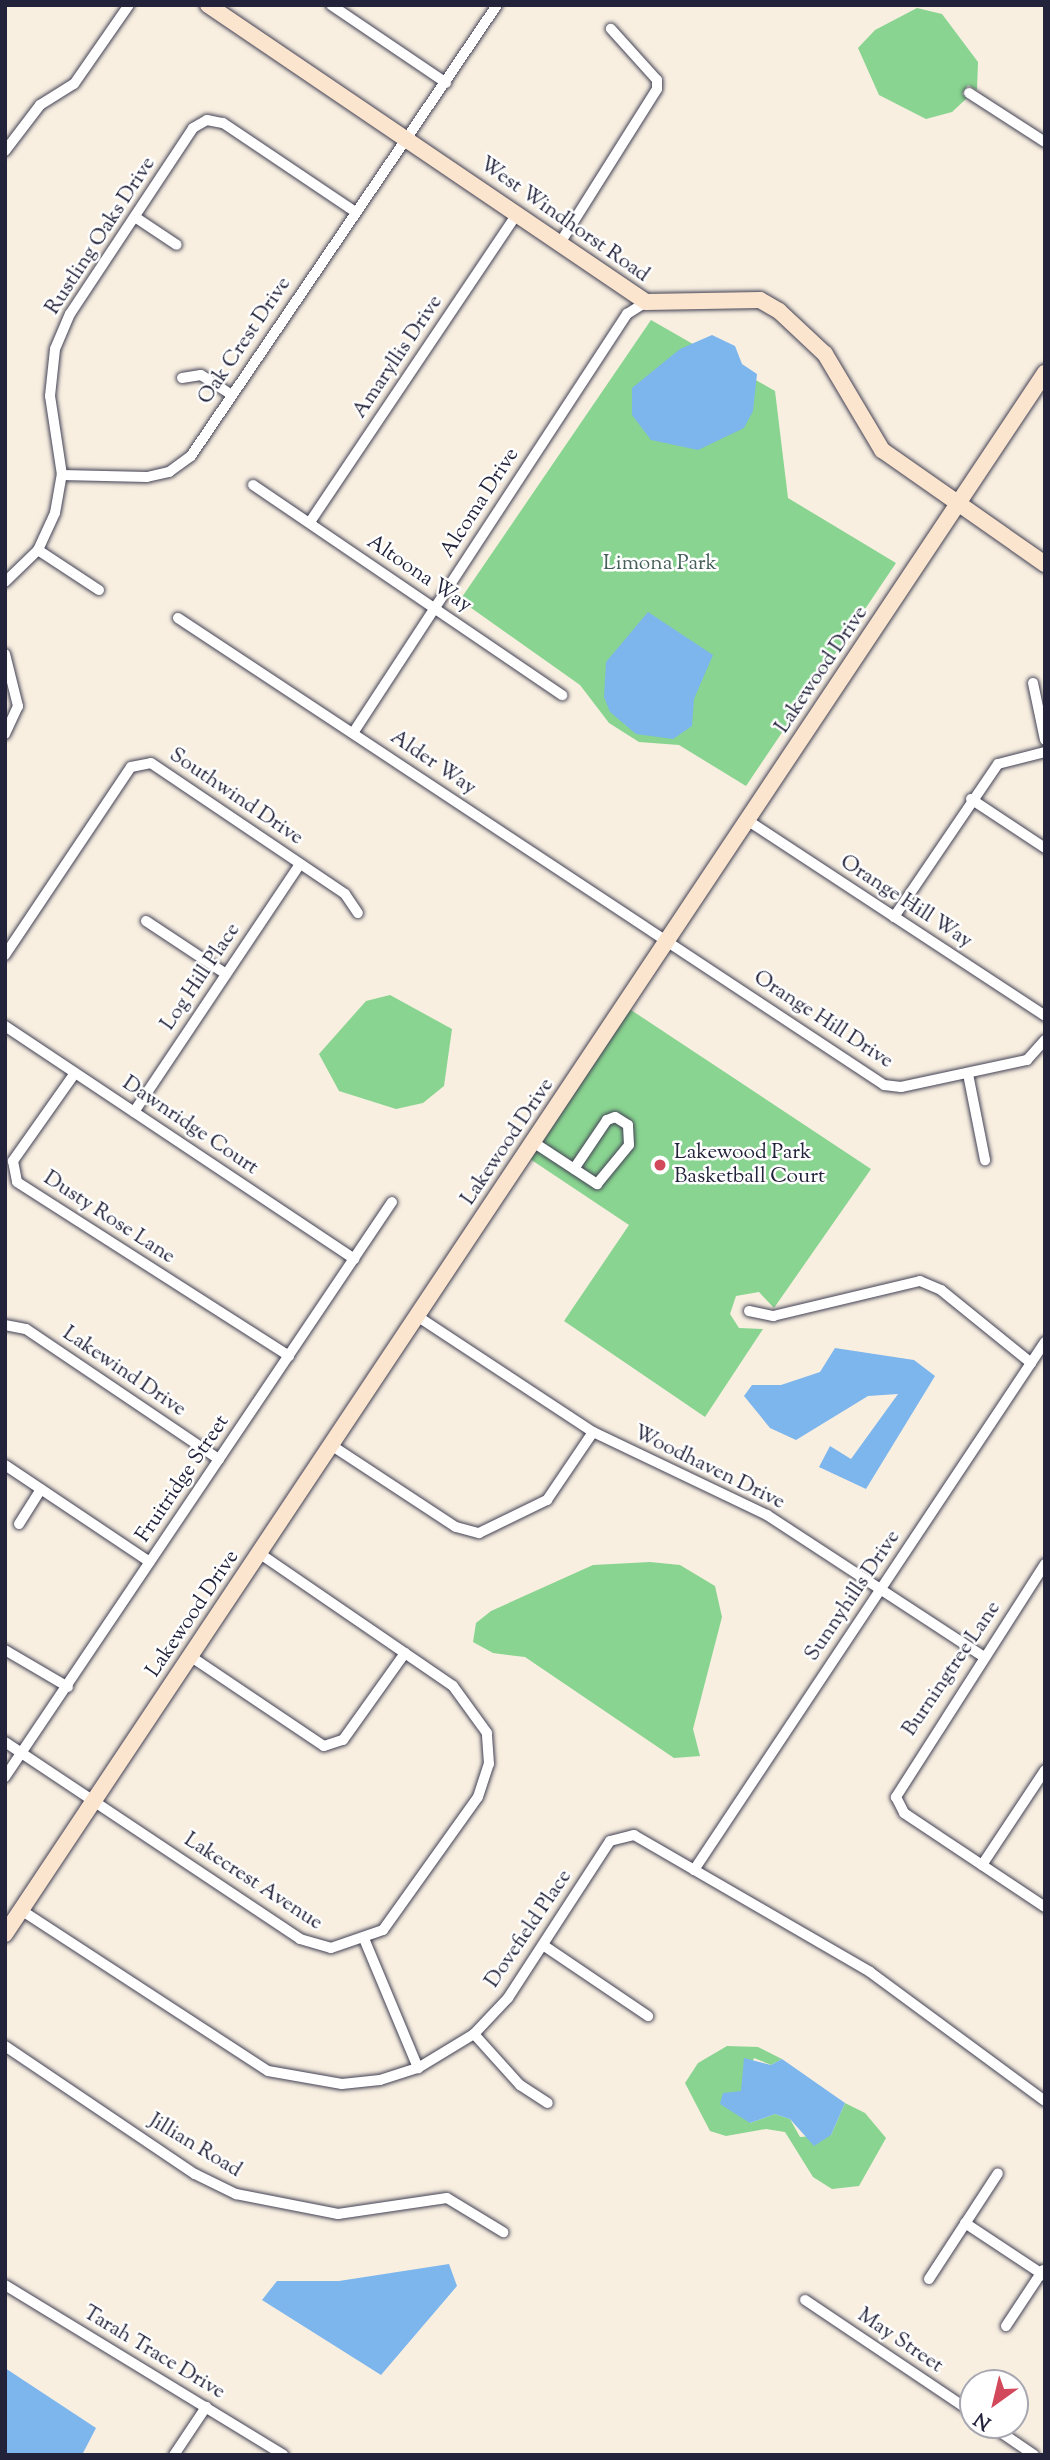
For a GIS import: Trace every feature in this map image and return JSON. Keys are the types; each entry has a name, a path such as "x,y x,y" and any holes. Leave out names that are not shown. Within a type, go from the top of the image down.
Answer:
{"street":[{"path":"5,151 40,105 74,83 129,5"},
{"name":"West Windhorst Road","path":"208,5 405,135 646,302 761,300 779,311 825,354 882,450 956,506 1045,564"},
{"path":"331,5 446,83"},
{"name":"Oak Crest Drive","path":"62,475 169,472 191,456 405,135 446,83 497,5"},
{"path":"560,243 657,89 657,80 611,29"},
{"path":"969,93 1045,142"},
{"name":"Rustling Oaks Drive","path":"5,582 38,550 55,513 62,475 50,396 55,349 70,314 193,128 214,120 354,211"},
{"name":"Amaryllis Drive","path":"310,522 518,213"},
{"path":"135,217 177,245"},
{"name":"Alcoma Drive","path":"353,733 627,314 646,302"},
{"name":"Lakewood Drive","path":"5,1934 1045,373"},
{"path":"182,378 201,375 232,395"},
{"name":"Altoona Way","path":"253,485 562,695"},
{"path":"38,550 99,590"},
{"name":"Alder Way","path":"178,618 667,941"},
{"path":"5,654 18,706 5,734"},
{"path":"1033,683 1045,740"},
{"path":"894,917 971,799 998,764 1045,752"},
{"name":"Southwind Drive","path":"5,956 131,767 151,763 345,894 358,913"},
{"path":"971,799 1045,848"},
{"name":"Orange Hill Way","path":"747,820 1045,1016"},
{"name":"Log Hill Place","path":"134,1112 300,864"},
{"path":"146,921 226,974"},
{"name":"Orange Hill Drive","path":"667,941 884,1085 968,1074 1027,1060 1045,1040"},
{"name":"Dawnridge Court","path":"5,1026 354,1259"},
{"name":"Dusty Rose Lane","path":"75,1073 13,1161 17,1182 289,1356"},
{"path":"968,1074 985,1160"},
{"path":"533,1142 574,1169 603,1183 629,1145 628,1125 614,1117 607,1120 574,1169"},
{"name":"Fruitridge Street","path":"5,1777 24,1754 392,1202"},
{"path":"750,1311 773,1316 920,1281 941,1290 1031,1363"},
{"name":"Woodhaven Drive","path":"417,1316 593,1432 767,1515 984,1657"},
{"name":"Lakewind Drive","path":"5,1325 26,1329 219,1459"},
{"name":"Sunnyhills Drive","path":"694,1870 1045,1342"},
{"path":"331,1445 456,1527 479,1533 547,1500 593,1432"},
{"path":"5,1465 150,1562"},
{"path":"19,1524 41,1489"},
{"name":"Lakecrest Avenue","path":"94,1801 300,1939 331,1948 365,1941 402,1911 478,1797 489,1764 487,1733 473,1706 405,1653 259,1553"},
{"name":"Burningtree Lane","path":"982,1865 904,1813 896,1797 1044,1567"},
{"path":"5,1650 68,1687"},
{"path":"190,1656 324,1746 343,1740 405,1653"},
{"path":"5,1742 94,1801"},
{"path":"1045,1770 982,1865 1045,1907"},
{"name":"Dovefield Place","path":"21,1909 268,2071 342,2084 418,2068 474,2034 543,1945 610,1841 634,1835 870,1972 1045,2101"},
{"path":"365,1941 418,2068"},
{"path":"543,1945 648,2016"},
{"path":"474,2034 520,2085 548,2103"},
{"name":"Jillian Road","path":"5,2046 195,2174 236,2194 338,2214 447,2198 503,2232"},
{"path":"929,2279 998,2173"},
{"path":"965,2223 1044,2272 1006,2326"},
{"name":"Tarah Trace Drive","path":"5,2285 283,2455"},
{"name":"May Street","path":"805,2300 959,2404"},
{"path":"174,2455 206,2407"},
{"path":"1011,2439 1034,2455"}],"green space":[{"path":"917,8 942,14 978,62 977,90 968,85 962,94 967,98 952,112 926,119 879,95 858,48 875,30"},
{"name":"Limona Park","path":"651,320 775,391 788,498 896,563 746,786 679,745 639,742 609,723 580,685 460,600"},
{"path":"390,995 452,1029 444,1086 423,1103 396,1109 339,1091 319,1054 366,1001"},
{"path":"628,1008 871,1169 774,1308 759,1292 736,1296 730,1314 739,1328 763,1329 705,1417 564,1321 629,1225 527,1157"},
{"path":"650,1562 680,1565 715,1586 722,1617 693,1729 700,1756 674,1758 525,1657 493,1653 473,1642 476,1623 491,1611 593,1565"},
{"path":"727,2046 758,2047 782,2059 771,2065 754,2058 741,2092 750,2123 775,2114 790,2119 800,2137 831,2135 845,2103 865,2113 886,2138 859,2186 832,2189 813,2177 785,2132 766,2129 726,2136 710,2131 685,2083 698,2063"}],"water":[{"path":"712,335 735,346 742,364 757,374 753,411 744,428 698,450 651,440 632,415 632,388 680,349"},
{"path":"648,612 713,655 694,699 692,726 673,739 636,734 610,712 604,697 606,662"},
{"path":"835,1348 914,1360 935,1376 866,1489 819,1467 830,1446 851,1459 898,1394 868,1396 796,1440 770,1428 744,1396 752,1385 781,1385 820,1372"},
{"path":"744,2058 771,2065 782,2059 845,2103 831,2135 814,2146 790,2119 775,2114 750,2123 720,2104 723,2093 741,2091"},
{"path":"449,2264 457,2286 381,2375 262,2300 277,2281 339,2281"},
{"path":"5,2368 96,2428 82,2455 5,2455"}],"place":[{"name":"Lakewood Park Basketball Court","path":"660,1165"}]}
